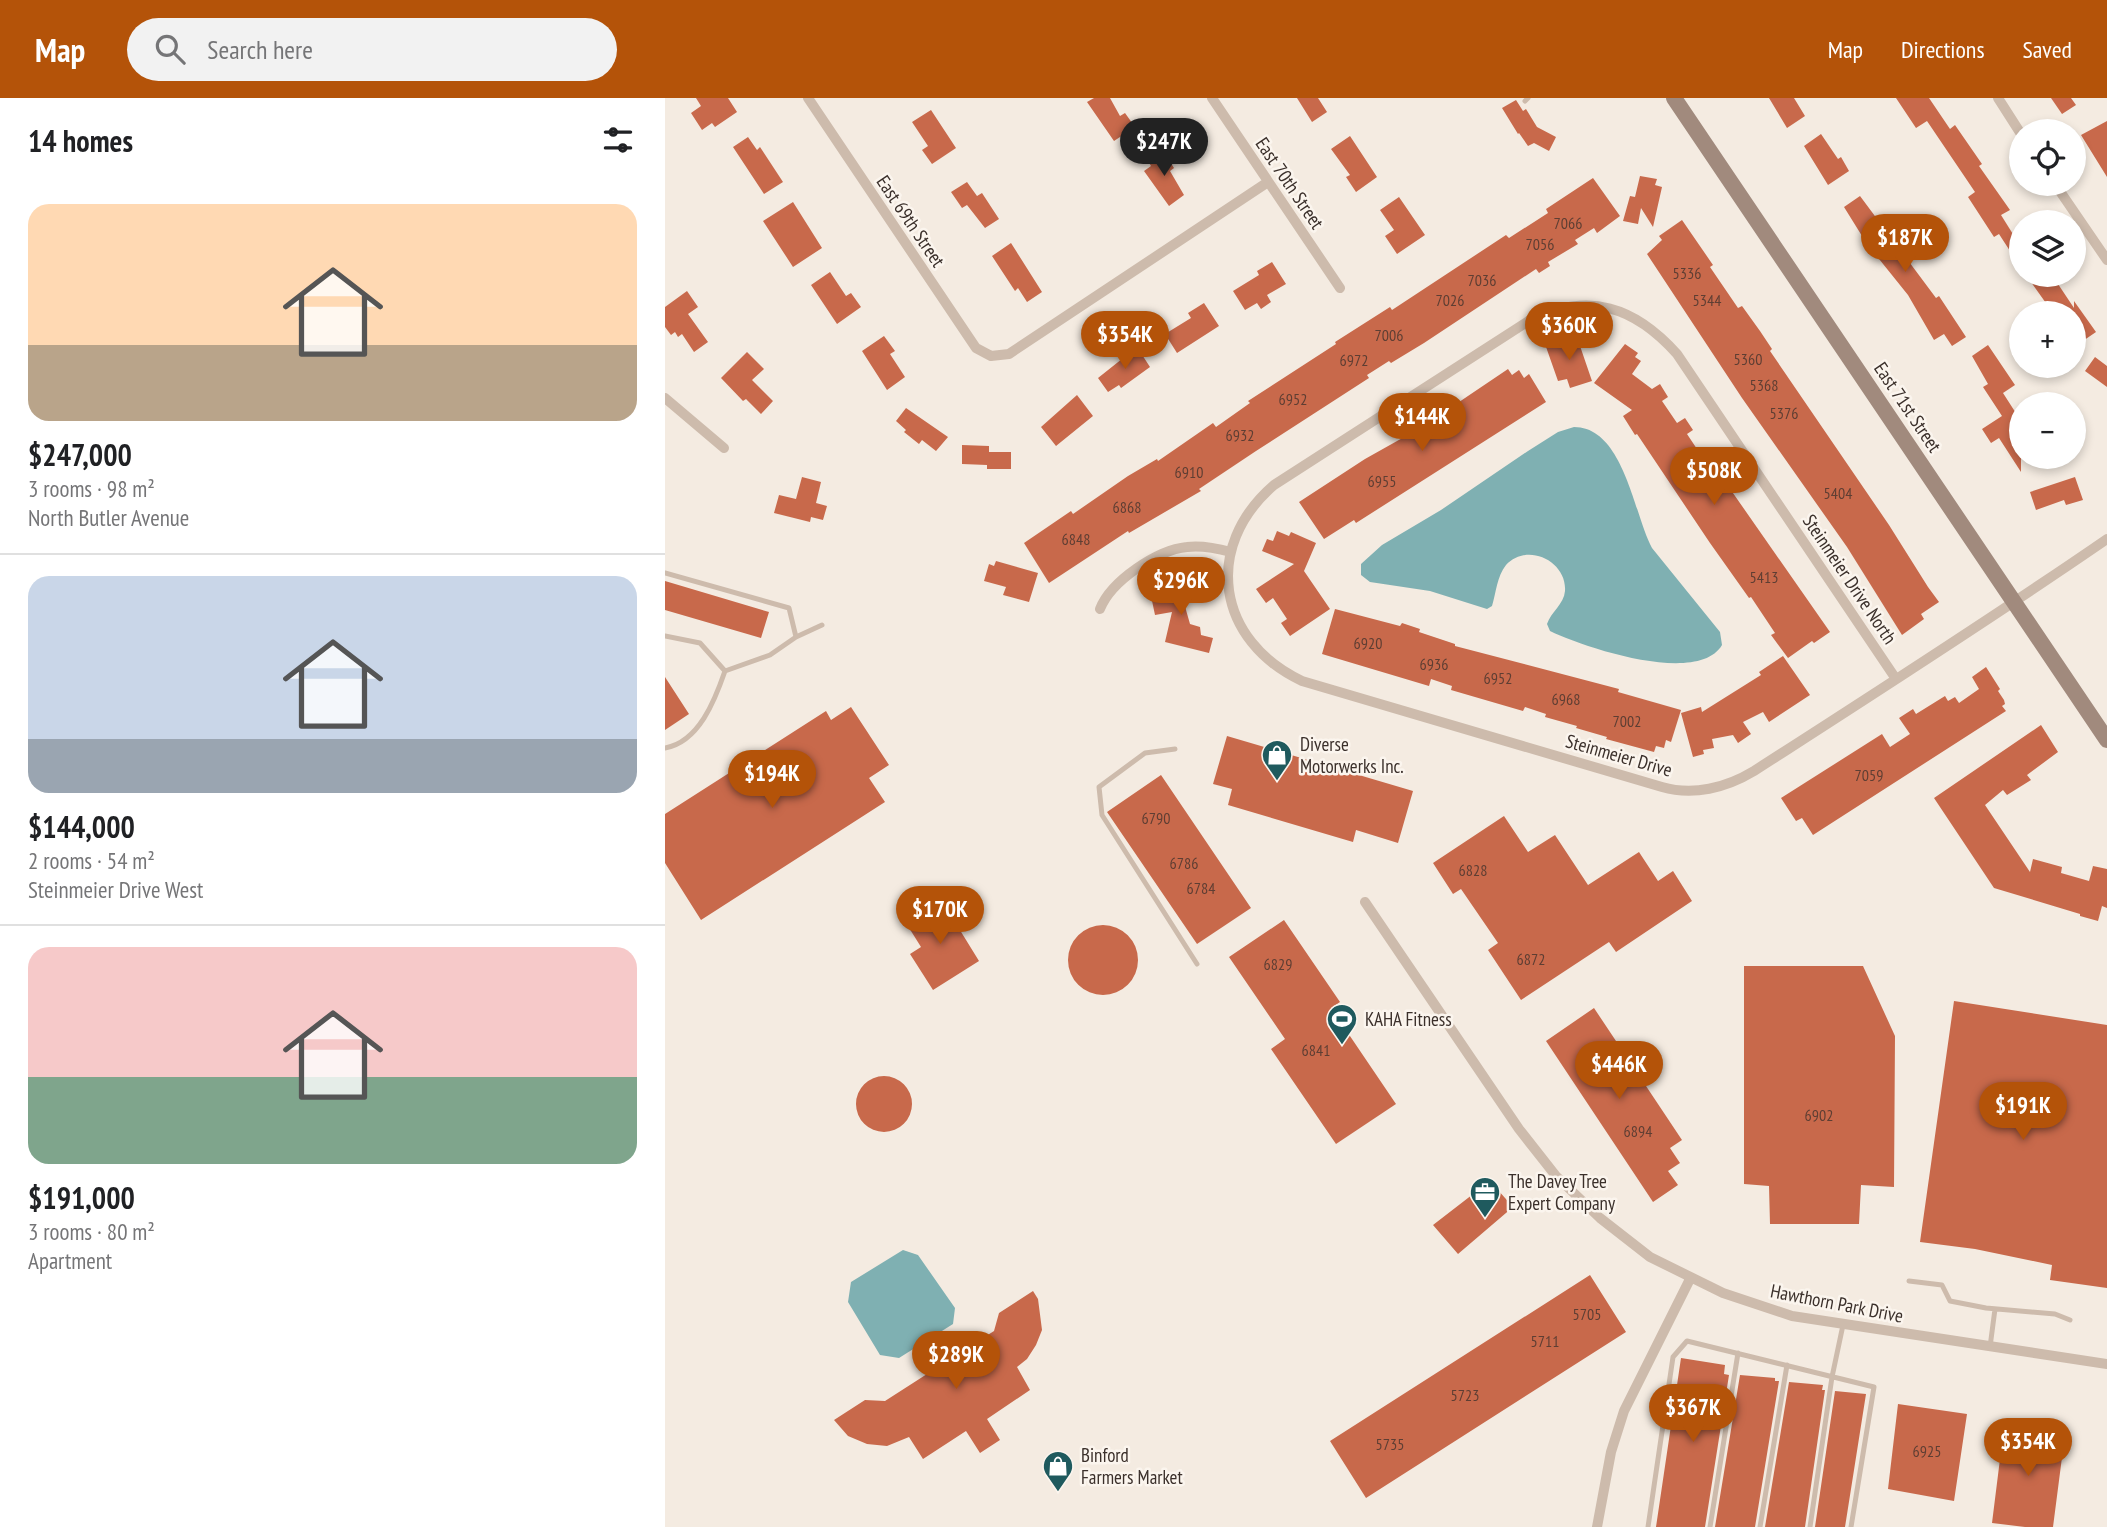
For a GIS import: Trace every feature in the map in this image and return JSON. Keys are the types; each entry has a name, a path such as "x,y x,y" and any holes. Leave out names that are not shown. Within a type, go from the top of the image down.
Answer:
{"main road":[{"name":"East 71st Street","path":"1674,98 2107,740"}],"street":[{"name":"East 69th Street","path":"808,98 976,348 991,356 1009,354 1268,182"},
{"name":"East 70th Street","path":"1212,98 1340,288"},
{"path":"1998,98 2011,119"},
{"path":"2063,196 2107,260"},
{"name":"Steinmeier Drive North","path":"1231,552 1246,515 1275,485 1524,324 1543,314 1570,307 1591,306 1614,310 1628,314 1653,329 1677,354 1896,679"},
{"path":"665,398 724,448"},
{"name":"Steinmeier Drive","path":"1231,552 1229,589 1235,615 1248,640 1266,660 1283,672 1302,681 1668,789 1703,790 1742,778 2015,602 2107,539"},
{"path":"1100,609 1115,586 1163,554 1190,546 1212,547 1231,552"},
{"name":"Hawthorn Park Drive","path":"1365,902 1519,1129 1556,1176 1612,1228 1650,1257 1690,1279 1769,1310 1843,1325 2107,1364"},
{"path":"1598,1527 1611,1452 1624,1411 1690,1279"}],"lane":[{"path":"665,573 789,608 796,637"},
{"path":"725,671 770,656 796,637 822,625"},
{"path":"665,636 700,643 725,671"},
{"path":"665,748 697,730 718,691 725,671"},
{"path":"1175,749 1145,753 1099,787 1101,815 1197,964"},
{"path":"1909,1282 1942,1285 1950,1301 1995,1309 2055,1314 2070,1320"},
{"path":"1990,1347 1995,1309"},
{"path":"1809,1527 1832,1377 1843,1325"},
{"path":"1648,1527 1673,1357 1687,1341 1874,1387 1850,1527"},
{"path":"1710,1527 1738,1353"},
{"path":"1760,1527 1787,1365"}],"water":[{"path":"1574,427 1591,431 1605,441 1625,475 1652,548 1720,632 1722,645 1709,657 1690,662 1666,663 1639,659 1587,646 1550,631 1547,624 1564,596 1564,580 1553,564 1534,555 1515,558 1506,565 1499,579 1492,606 1487,609 1430,591 1370,582 1361,575 1361,564 1382,545 1441,510 1558,432"},
{"path":"903,1250 918,1255 955,1308 953,1324 899,1358 880,1355 848,1302 851,1282"}],"building":[{"path":"696,98 728,98 737,112 715,127 712,123 702,130 691,113 701,106"},
{"path":"1094,98 1110,98 1120,116 1125,113 1135,127 1114,141 1087,102"},
{"path":"1297,98 1318,98 1327,112 1312,122"},
{"path":"1769,98 1794,98 1805,116 1787,128"},
{"path":"1896,98 1929,98 1950,129 1955,125 1982,164 1979,166 2010,210 2001,215 2009,228 2009,249 1999,234 1994,237 1968,197 1975,192 1927,121 1916,128"},
{"path":"2051,98 2071,98 2076,105 2062,114"},
{"path":"1516,100 1523,111 1526,109 1537,127 1556,137 1549,151 1534,143 1528,146 1518,134 1502,108"},
{"path":"931,110 956,148 932,164 922,150 928,146 912,122"},
{"path":"2107,121 2107,177 2086,143 2086,132"},
{"path":"1821,134 1849,171 1828,185 1804,146"},
{"path":"1350,136 1377,177 1356,192 1346,177 1350,175 1331,149"},
{"path":"748,137 757,150 760,147 783,182 764,194 733,147"},
{"path":"1163,151 1174,168 1170,171 1184,195 1169,206 1144,171 1151,166 1148,161"},
{"path":"1640,176 1657,179 1655,185 1662,187 1653,227 1641,208 1638,224 1623,221 1630,196 1635,197"},
{"path":"1593,178 1620,216 1597,233 1594,228 1575,240 1578,244 1548,262 1550,266 1539,273 1536,269 1424,343 1367,375 1369,378 1199,489 1201,491 1129,533 1128,531 1049,583 1024,543 1071,511 1073,514 1128,476 1157,459 1158,461 1213,423 1216,427 1250,403 1248,401 1336,344 1335,342 1390,307 1392,310 1506,235 1509,238 1548,213 1546,209"},
{"path":"967,182 977,196 982,193 999,219 985,228 967,205 962,208 951,192"},
{"path":"1860,196 1936,298 1939,296 1966,337 1952,346 1944,334 1934,340 1908,295 1867,244 1844,207"},
{"path":"1399,197 1425,235 1397,254 1385,236 1394,230 1380,210"},
{"path":"793,202 822,248 793,267 763,221"},
{"path":"1682,220 1713,265 1710,267 1738,308 1742,306 1760,331 1772,349 1770,351 1939,602 1921,614 1924,619 1902,635 1847,547 1742,398 1647,254 1662,240 1659,236"},
{"path":"1011,243 1042,292 1027,302 1018,288 1015,291 992,256"},
{"path":"1272,262 1286,284 1267,295 1271,302 1261,309 1257,303 1245,310 1233,291 1259,275 1257,271"},
{"path":"830,272 846,296 851,293 861,307 837,324 811,285"},
{"path":"2035,287 2060,287 2069,301 2044,301"},
{"path":"687,291 698,307 688,314 708,342 694,352 682,334 678,337 675,332 671,335 665,327 665,307"},
{"path":"1204,303 1219,326 1177,353 1165,334 1191,318 1188,313"},
{"path":"2086,318 2096,332 2086,339"},
{"path":"884,336 895,351 890,354 905,377 887,390 862,351"},
{"path":"1569,338 1572,345 1579,343 1592,381 1570,388 1567,379 1558,381 1545,344"},
{"path":"1625,344 1638,353 1635,357 1641,361 1632,374 1652,389 1660,384 1668,397 1662,401 1677,423 1685,418 1693,430 1687,434 1701,455 1705,453 1830,632 1788,658 1771,635 1775,633 1751,597 1749,598 1710,543 1623,416 1632,410 1594,383"},
{"path":"1988,345 2015,385 2003,393 2009,402 2009,453 1999,438 1991,443 1982,429 2002,416 1983,387 1988,384 1972,356"},
{"path":"1137,347 1150,367 1121,388 1119,385 1108,392 1098,378"},
{"path":"747,352 764,369 752,380 773,401 761,414 746,399 743,401 721,378"},
{"path":"2095,357 2107,366 2107,387 2086,372"},
{"path":"1508,369 1512,375 1519,370 1524,378 1529,374 1546,402 1356,523 1354,520 1324,539 1299,502 1365,459 1422,427"},
{"path":"1077,395 1093,416 1056,446 1041,427"},
{"path":"906,408 948,437 936,451 922,440 919,444 904,432 906,430 896,421"},
{"path":"962,445 989,446 989,452 1011,452 1011,469 987,469 987,465 962,464"},
{"path":"802,477 821,482 816,503 827,506 823,520 811,517 810,522 774,513 779,495 796,499"},
{"path":"2075,477 2083,500 2066,505 2064,500 2036,510 2030,492"},
{"path":"1277,531 1289,536 1291,532 1316,543 1304,571 1330,609 1290,636 1281,623 1287,619 1273,598 1266,603 1256,589 1294,564 1262,551 1267,539 1273,541"},
{"path":"996,561 1038,573 1029,602 1003,595 1006,587 984,581 989,564 994,566"},
{"path":"1195,580 1199,592 1192,594 1193,601 1184,603 1190,624 1200,627 1201,635 1213,638 1209,653 1165,642 1172,612 1155,615 1151,596 1169,592 1168,587"},
{"path":"665,581 769,612 761,638 665,610"},
{"path":"1335,609 1400,626 1402,623 1455,646 1619,689 1618,692 1681,710 1671,742 1666,740 1664,748 1656,746 1654,752 1606,739 1607,737 1545,717 1546,714 1525,707 1523,711 1451,690 1452,686 1431,679 1429,686 1322,654"},
{"path":"1783,656 1810,695 1769,722 1763,712 1743,722 1751,734 1738,743 1733,735 1712,739 1714,748 1703,750 1704,754 1693,757 1681,713 1701,707 1702,712 1761,675 1759,672"},
{"path":"1986,667 2000,689 1998,691 2005,704 2002,706 2006,711 1813,835 1802,818 1796,821 1781,798 1882,734 1890,747 1910,734 1899,718 1913,709 1916,714 1945,696 1948,701 1955,697 1959,703 1979,689 1972,677"},
{"path":"665,677 689,714 665,730"},
{"path":"851,707 889,765 869,778 885,802 701,920 665,863 665,814 826,711 831,720"},
{"path":"2041,725 2058,752 2027,775 2031,780 2007,795 2003,790 1985,805 2030,872 2033,859 2062,867 2061,873 2089,881 2093,866 2107,869 2107,908 2102,906 2098,921 1994,888 1934,798"},
{"path":"1227,736 1413,791 1398,843 1356,830 1353,842 1228,805 1232,789 1213,784"},
{"path":"1161,775 1251,908 1197,944 1107,812"},
{"path":"1504,816 1528,852 1555,835 1588,885 1639,852 1658,881 1673,871 1692,901 1616,952 1609,942 1521,1000 1488,950 1498,943 1461,889 1453,894 1433,863"},
{"path":"942,901 979,961 933,990 910,954 921,947 906,923"},
{"path":"1284,920 1340,1002 1331,1008 1396,1104 1336,1144 1271,1049 1285,1039 1229,957"},
{"path":"1103,925 1128,935 1138,960 1128,985 1103,995 1078,985 1068,960 1078,935"},
{"path":"1744,966 1863,966 1895,1036 1894,1187 1861,1185 1859,1224 1770,1224 1769,1186 1744,1184"},
{"path":"1954,1001 2107,1025 2107,1288 2050,1280 2052,1265 1975,1249 1920,1242"},
{"path":"1594,1008 1682,1140 1670,1148 1680,1163 1668,1171 1678,1185 1653,1202 1546,1041"},
{"path":"878,1076 890,1076 900,1080 908,1088 912,1104 908,1120 900,1128 890,1132 878,1132 868,1128 860,1120 856,1110 856,1098 860,1088 868,1080"},
{"path":"1490,1181 1513,1207 1458,1254 1433,1225"},
{"path":"1590,1275 1626,1332 1366,1498 1330,1441"},
{"path":"1033,1291 1038,1299 1042,1330 1027,1359 1017,1367 1030,1390 987,1419 1000,1440 980,1453 966,1431 923,1459 909,1437 887,1446 867,1444 848,1436 834,1420 865,1400 885,1401 994,1331 999,1313"},
{"path":"1681,1358 1725,1365 1724,1374 1729,1375 1705,1527 1656,1527"},
{"path":"1740,1375 1775,1378 1775,1381 1779,1381 1755,1527 1715,1527"},
{"path":"1789,1382 1823,1385 1822,1390 1825,1390 1805,1527 1765,1527"},
{"path":"1835,1391 1866,1394 1845,1527 1815,1527"},
{"path":"1898,1404 1967,1414 1954,1501 1888,1489"},
{"path":"2004,1427 2065,1434 2053,1527 1992,1523"}],"place":[{"name":"Diverse Motorwerks Inc.","path":"1277,782"},
{"name":"KAHA Fitness","path":"1342,1046"},
{"name":"The Davey Tree Expert Company","path":"1485,1219"},
{"name":"Binford Farmers Market","path":"1058,1493"}]}
